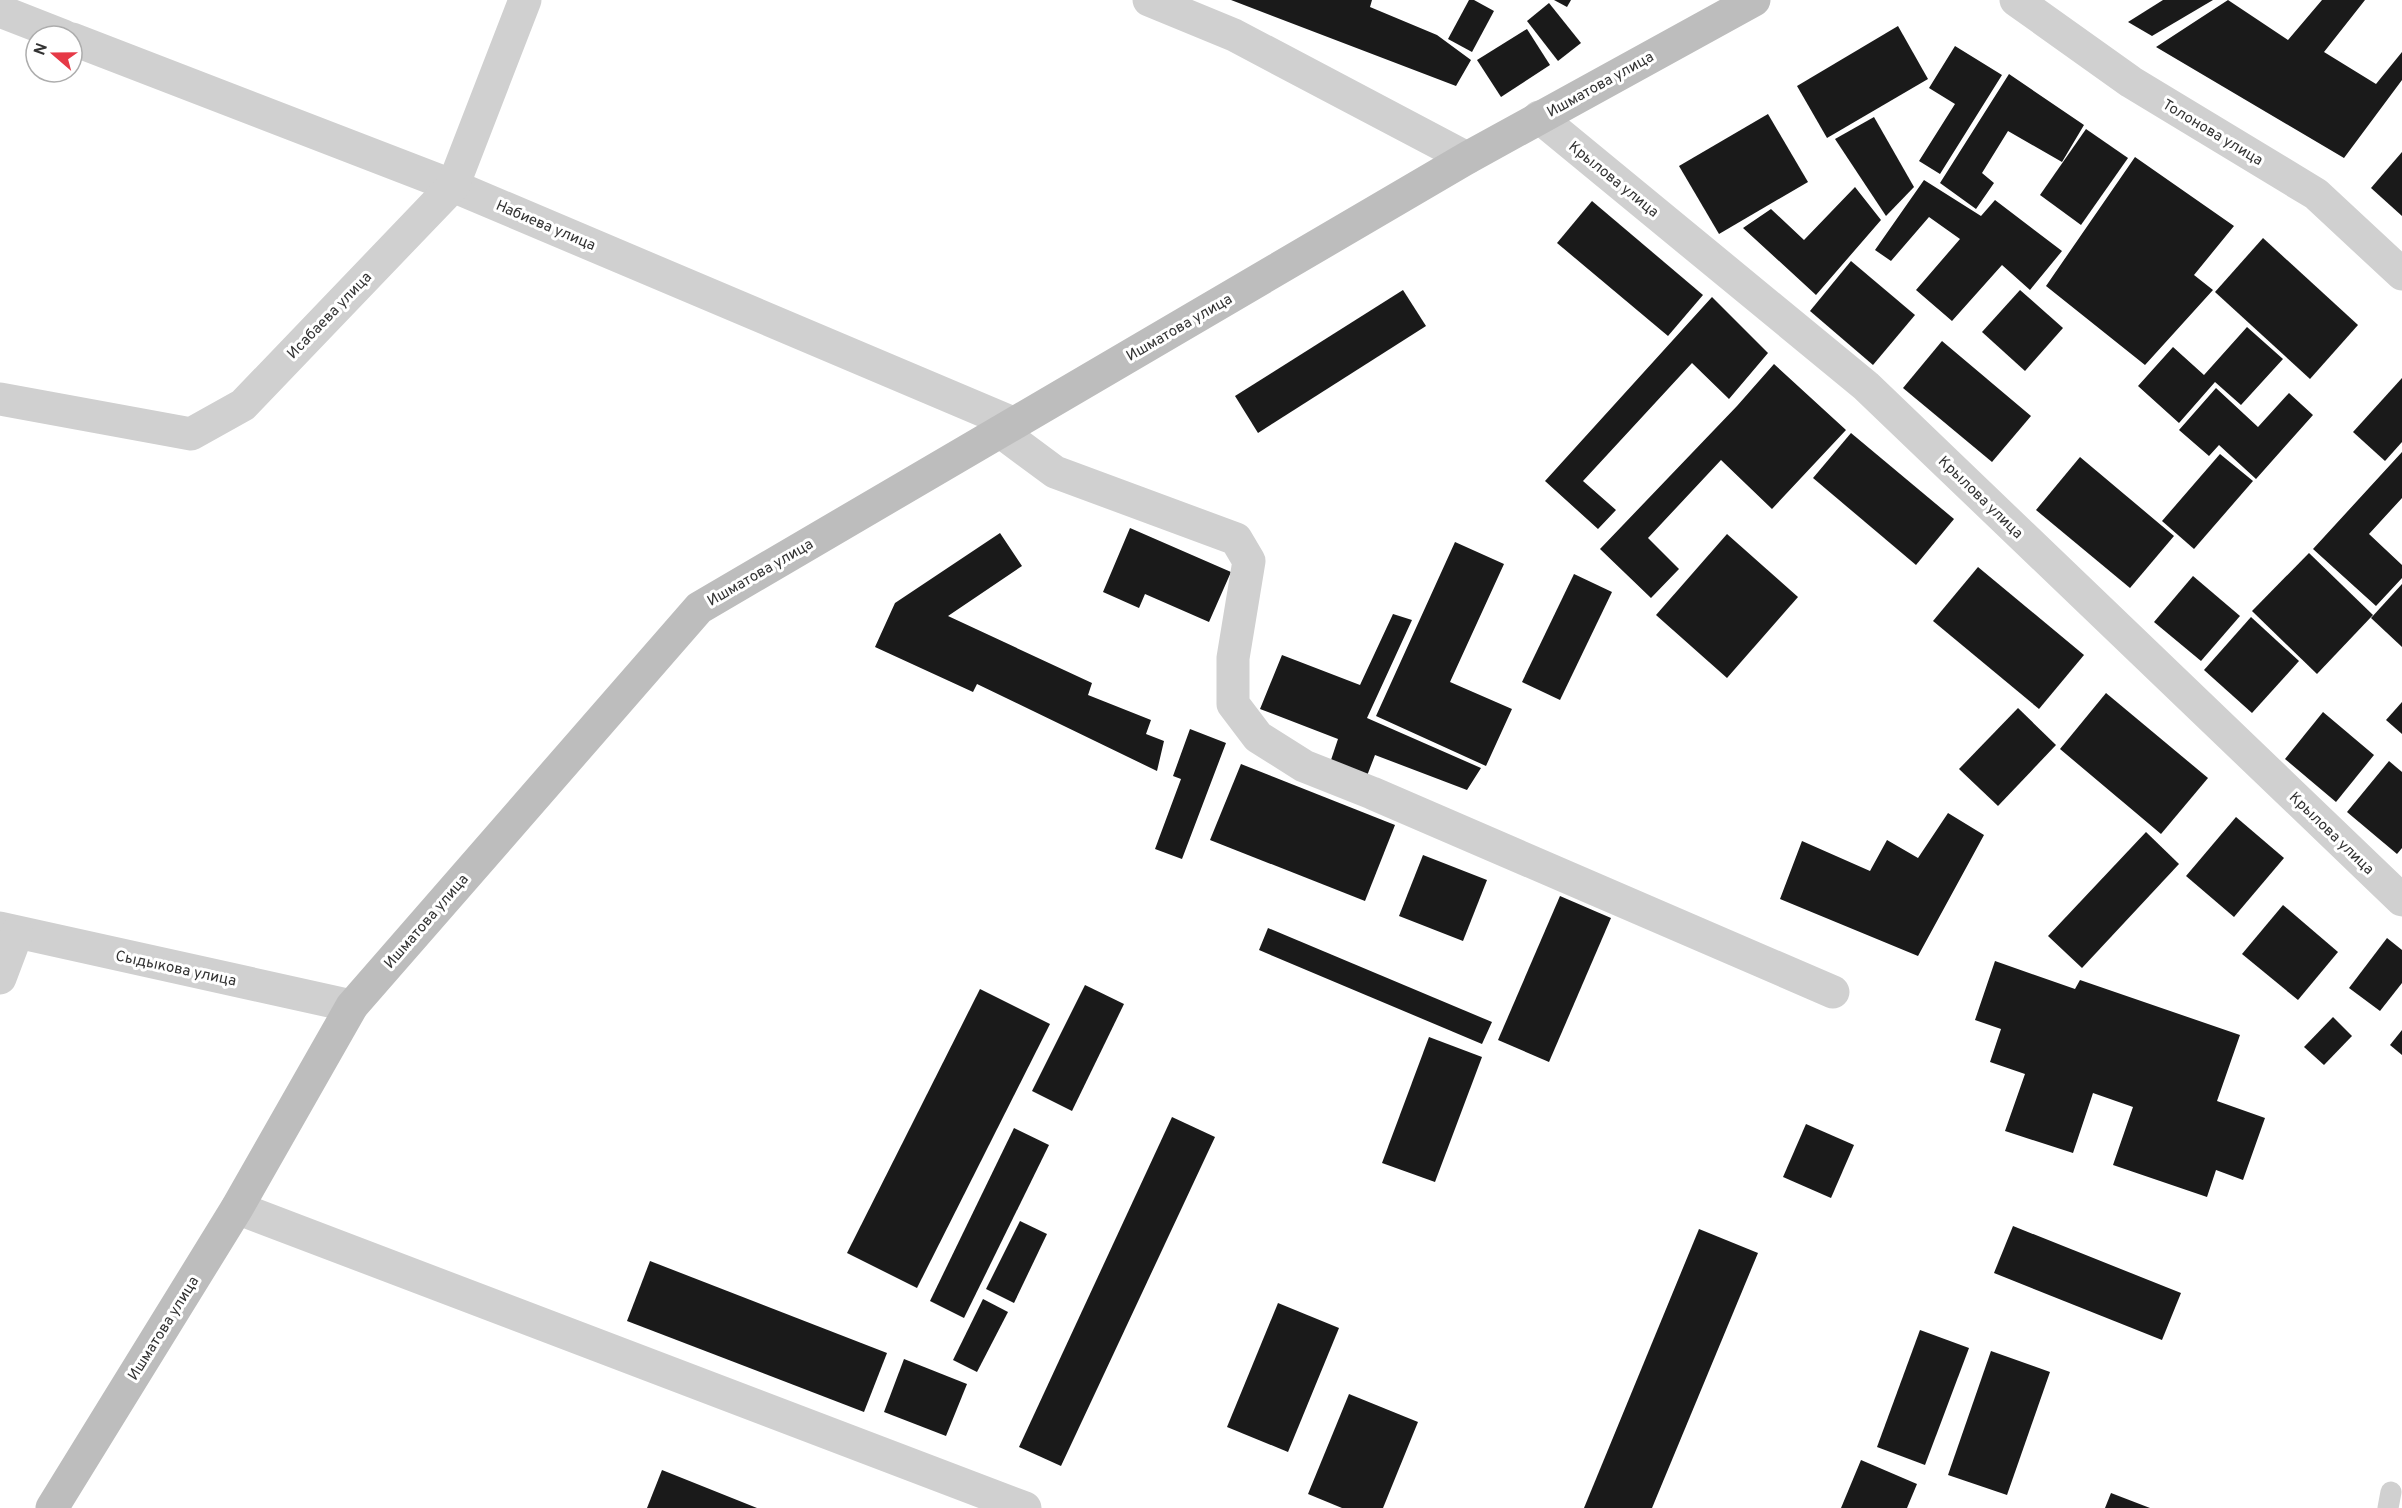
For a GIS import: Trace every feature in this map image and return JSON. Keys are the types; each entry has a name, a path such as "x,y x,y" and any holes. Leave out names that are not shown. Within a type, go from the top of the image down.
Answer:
{"main road":[{"name":"Ишматова улица","path":"52,1508 237,1208 352,1006 699,608 1467,158 1754,0"}],"street":[{"name":"Исабаева улица","path":"0,399 191,434 243,405 453,186 525,0"},
{"path":"1149,0 1234,35 1467,158"},
{"name":"Толонова улица","path":"2016,0 2131,82 2316,194 2402,274"},
{"path":"0,11 33,24"},
{"name":"Набиева улица","path":"84,44 453,186 1008,428 1055,472 1236,539 1249,561 1233,658 1233,704 1258,737 1304,766 1372,793 1833,992"},
{"name":"Крылова улица","path":"1539,117 1866,386 2402,900"},
{"path":"0,978 9,930"},
{"name":"Сыдыкова улица","path":"9,930 352,1006"},
{"path":"237,1208 1025,1508"}],"building":[{"path":"1231,0 1372,0 1370,7 1437,35 1471,60 1456,86"},
{"path":"1469,0 1474,0 1494,11 1472,52 1448,39"},
{"path":"1554,0 1571,0 1567,7"},
{"path":"2163,0 2213,0 2152,36 2128,22"},
{"path":"2228,0 2288,40 2322,0 2365,0 2324,52 2376,84 2402,52 2402,80 2344,158 2156,47"},
{"path":"1549,3 1581,43 1558,61 1527,21"},
{"path":"1898,26 1928,79 1827,138 1797,86"},
{"path":"1527,29 1550,65 1501,97 1477,60"},
{"path":"1955,46 2002,75 1940,174 1919,161 1955,104 1929,88"},
{"path":"2009,74 2084,125 2062,162 2008,131 1982,173 1994,183 1976,209 1940,183"},
{"path":"1768,114 1808,182 1719,234 1679,166"},
{"path":"1874,117 1914,187 1886,216 1835,139"},
{"path":"2086,129 2128,158 2081,225 2040,195"},
{"path":"2402,152 2402,216 2371,188"},
{"path":"2135,157 2234,226 2194,275 2213,290 2145,365 2046,286"},
{"path":"1924,180 1981,216 1995,200 2062,251 2030,290 2002,265 1952,321 1916,290 1960,239 1929,217 1891,261 1875,250"},
{"path":"1855,187 1881,220 1816,295 1743,228 1771,209 1804,240"},
{"path":"1592,201 1703,295 1668,336 1557,243"},
{"path":"2263,238 2358,325 2310,379 2215,292"},
{"path":"1851,261 1915,315 1873,365 1810,311"},
{"path":"1403,290 1426,326 1258,433 1235,396"},
{"path":"2020,290 2063,328 2025,371 1982,332"},
{"path":"1712,297 1768,353 1729,399 1692,363 1583,481 1616,510 1598,529 1545,481"},
{"path":"2247,327 2283,359 2241,405 2215,382 2179,423 2138,386 2173,347 2204,375"},
{"path":"1942,341 2031,416 1992,462 1903,388"},
{"path":"1774,364 1846,430 1772,509 1721,460 1648,538 1679,569 1651,598 1600,549 1737,406"},
{"path":"2402,378 2402,442 2385,461 2353,432"},
{"path":"2216,388 2258,427 2289,393 2313,415 2256,479 2219,445 2209,456 2179,430"},
{"path":"1851,433 1954,519 1916,565 1813,478"},
{"path":"2402,452 2402,498 2369,534 2402,565 2402,578 2376,606 2313,549"},
{"path":"2220,454 2253,481 2194,549 2162,521"},
{"path":"2080,457 2174,536 2130,588 2036,510"},
{"path":"1130,528 1231,572 1209,622 1145,594 1139,608 1103,592"},
{"path":"1000,533 1022,566 948,616 1092,683 1088,695 1151,720 1146,734 1164,741 1157,771 977,684 973,692 875,647 895,603"},
{"path":"1727,534 1798,597 1727,678 1656,615"},
{"path":"1455,542 1504,564 1450,682 1512,709 1486,766 1376,716"},
{"path":"2309,553 2373,615 2317,674 2252,611"},
{"path":"1978,567 2084,655 2039,709 1933,621"},
{"path":"1574,574 1612,592 1560,700 1522,682"},
{"path":"2193,576 2240,616 2201,661 2154,622"},
{"path":"2402,584 2402,647 2371,618"},
{"path":"1393,614 1412,620 1367,718 1481,768 1467,790 1375,755 1365,781 1328,769 1338,739 1260,709 1282,655 1360,685"},
{"path":"2251,617 2299,661 2252,713 2204,670"},
{"path":"2106,693 2208,778 2161,834 2060,749"},
{"path":"2402,702 2402,734 2386,720"},
{"path":"2018,708 2056,745 1998,806 1959,769"},
{"path":"2323,712 2374,755 2336,802 2285,759"},
{"path":"1190,729 1226,743 1182,859 1155,849 1181,779 1173,776"},
{"path":"2389,761 2402,772 2402,848 2397,854 2347,812"},
{"path":"1241,764 1395,825 1365,901 1210,840"},
{"path":"1948,813 1984,835 1918,956 1780,899 1802,841 1870,871 1887,840 1918,858"},
{"path":"2236,817 2284,858 2234,917 2186,876"},
{"path":"2146,832 2179,864 2082,968 2048,936"},
{"path":"1423,855 1487,880 1463,941 1399,916"},
{"path":"1560,896 1611,918 1549,1062 1498,1040"},
{"path":"2283,905 2338,952 2298,1000 2242,954"},
{"path":"1268,928 1492,1022 1482,1044 1259,950"},
{"path":"2387,938 2402,950 2402,983 2380,1011 2349,988"},
{"path":"1995,961 2075,989 2080,980 2240,1035 2217,1101 2265,1118 2243,1180 2216,1170 2207,1197 2113,1165 2133,1107 2093,1093 2073,1153 2005,1131 2025,1074 1990,1062 2001,1029 1975,1020"},
{"path":"1085,985 1124,1004 1072,1111 1032,1091"},
{"path":"980,989 1050,1024 917,1288 847,1253"},
{"path":"2333,1017 2352,1036 2324,1065 2304,1047"},
{"path":"2402,1030 2402,1055 2390,1045"},
{"path":"1429,1037 1482,1057 1435,1182 1382,1163"},
{"path":"1172,1117 1215,1137 1061,1466 1019,1447"},
{"path":"1806,1124 1854,1145 1831,1198 1783,1177"},
{"path":"1014,1128 1049,1145 964,1318 930,1301"},
{"path":"1020,1221 1047,1234 1014,1303 986,1289"},
{"path":"2013,1226 2181,1293 2162,1340 1994,1273"},
{"path":"1699,1229 1758,1253 1652,1508 1584,1508"},
{"path":"650,1261 887,1353 864,1412 627,1321"},
{"path":"983,1299 1008,1312 977,1372 953,1360"},
{"path":"1278,1303 1339,1328 1288,1452 1227,1427"},
{"path":"1920,1330 1969,1348 1925,1465 1877,1447"},
{"path":"1991,1351 2050,1372 2007,1495 1948,1475"},
{"path":"904,1359 967,1384 946,1436 884,1412"},
{"path":"1349,1394 1418,1422 1383,1508 1342,1508 1308,1494"},
{"path":"1861,1460 1917,1484 1907,1508 1841,1508"},
{"path":"662,1470 757,1508 647,1508"},
{"path":"2111,1493 2150,1508 2105,1508"}]}
